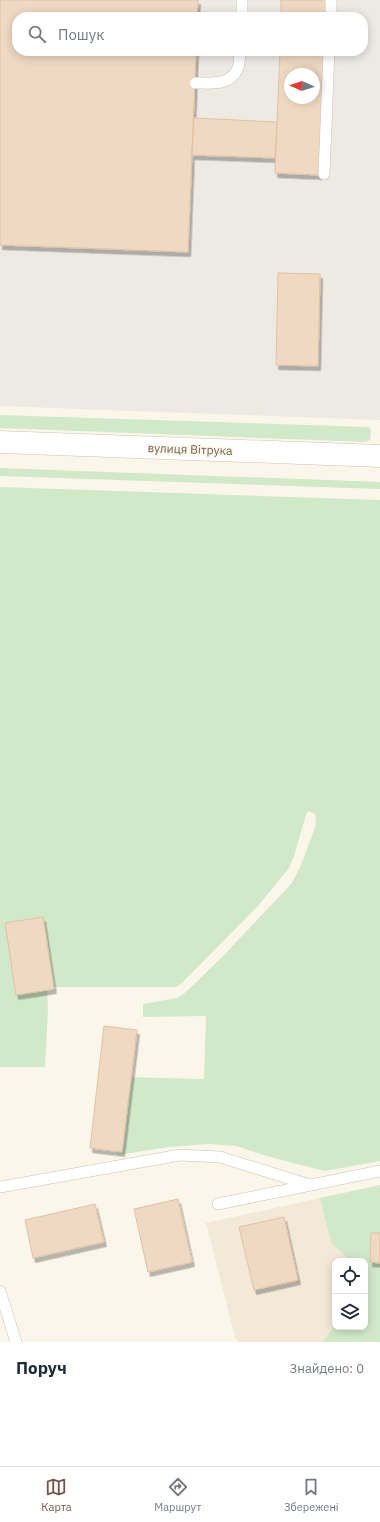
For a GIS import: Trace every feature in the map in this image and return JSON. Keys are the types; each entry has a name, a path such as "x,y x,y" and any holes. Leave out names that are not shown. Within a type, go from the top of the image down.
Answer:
{"main road":[{"name":"вулиця Вітрука","path":"0,442 380,456"},
{"name":"вулиця Вітрука","path":"0,455 380,468"}],"lane":[{"path":"242,0 242,12"},
{"path":"331,0 331,12"},
{"path":"195,83 218,84 230,80 238,69 239,56"},
{"path":"324,174 329,56"},
{"path":"0,1187 180,1155 220,1157 310,1185"},
{"path":"218,1204 380,1171"},
{"path":"0,1291 16,1342"}],"shaded area":[{"path":"0,0 380,0 380,420 0,406"},
{"path":"320,1198 331,1243 347,1258 332,1258 332,1330 322,1342 238,1342 235,1338 206,1223"}],"green space":[{"path":"0,415 369,427 371,430 370,440 366,442 0,428"},
{"path":"0,468 380,482 380,489 0,476"},
{"path":"0,487 380,500 380,1161 325,1171 270,1157 236,1146 209,1144 169,1147 117,1155 127,1077 204,1079 206,1016 143,1017 143,1004 177,998 186,992 223,956 292,883 301,865 315,827 315,814 308,811 289,868 257,907 182,983 176,987 47,987 48,1010 45,1067 0,1067"},
{"path":"380,1185 380,1342 322,1342 332,1330 368,1330 368,1258 347,1258 331,1243 320,1198"}],"building":[{"path":"0,0 198,0 197,12 12,12 12,56 196,56 188,252 0,245"},
{"path":"281,0 326,0 326,12 281,12"},
{"path":"280,56 324,56 320,175 275,173"},
{"path":"194,118 277,122 275,158 192,155"},
{"path":"278,273 320,274 318,366 276,365"},
{"path":"43,917 54,989 16,995 5,923"},
{"path":"104,1026 137,1030 122,1152 90,1148"},
{"path":"178,1199 192,1262 148,1272 134,1209"},
{"path":"95,1204 104,1242 33,1258 25,1220"},
{"path":"284,1217 298,1280 254,1290 239,1227"},
{"path":"371,1233 380,1233 380,1263 370,1262"}]}
